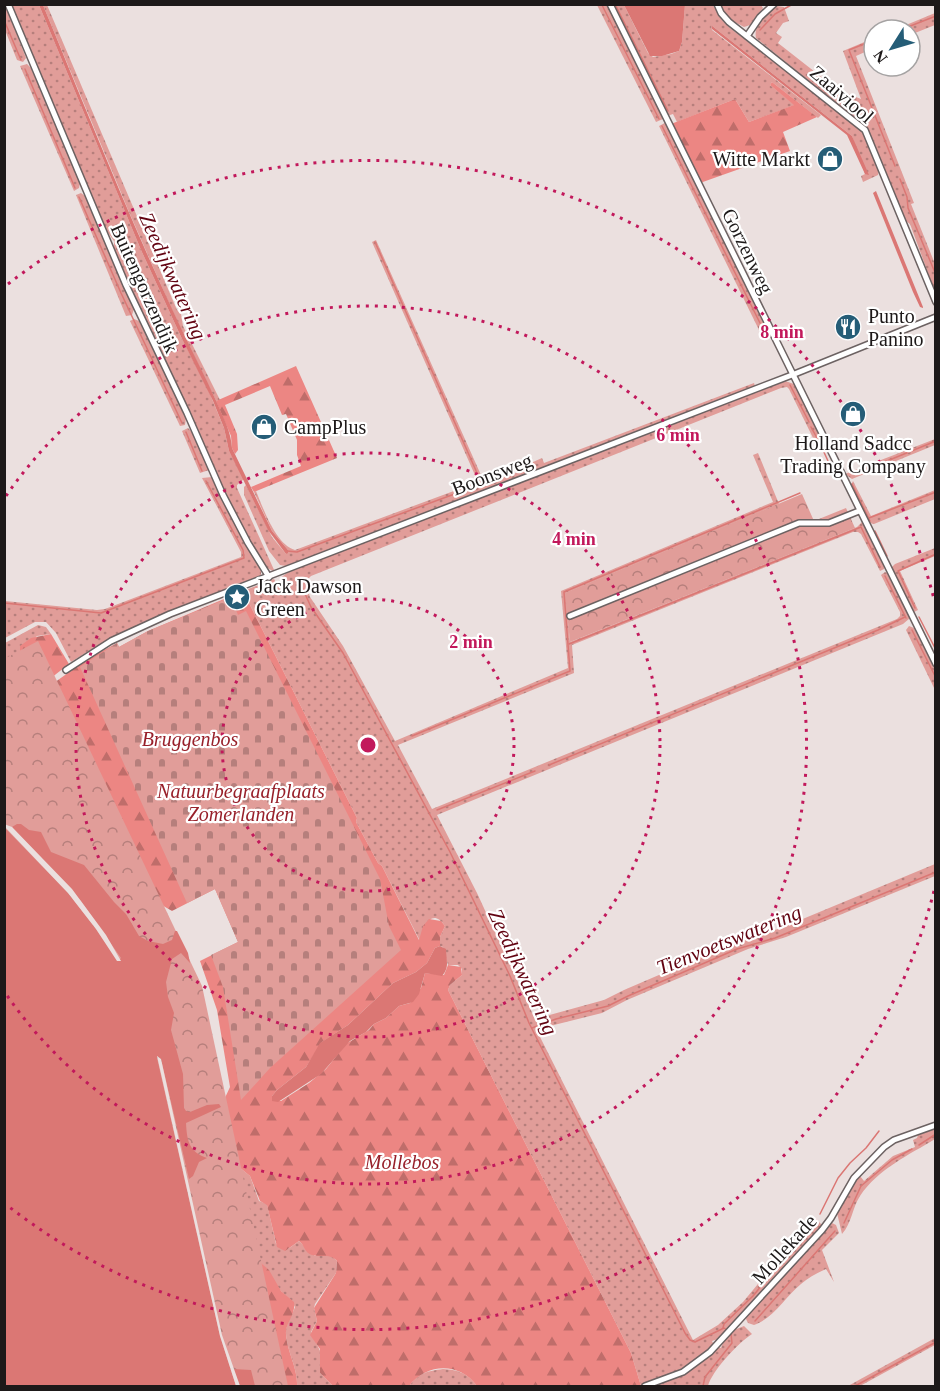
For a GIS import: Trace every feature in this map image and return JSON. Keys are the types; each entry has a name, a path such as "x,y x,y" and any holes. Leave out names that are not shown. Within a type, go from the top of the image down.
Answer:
{"street":[{"name":"Buitengorzendijk","path":"8,4 126,285 192,424 219,489 269,577"},
{"name":"Gorzenweg","path":"610,4 936,664"},
{"name":"Zaaiviool","path":"717,4 727,20 865,130 936,302"},
{"path":"747,36 763,14 774,4"},
{"name":"Boonsweg","path":"66,670 94,651 131,631 198,603 792,375 936,317"},
{"path":"570,616 799,523 830,523 860,511"},
{"name":"Mollekade","path":"645,1386 683,1372 710,1352 822,1230 854,1178 878,1153 894,1140 936,1125"}],"green space":[{"path":"5,4 26,58 23,62 17,60 5,30"},
{"path":"12,5 39,5 141,250 207,387 224,428 229,451 244,479 237,485 237,488 275,572 267,568 259,557 233,511 117,260 114,241 103,226"},
{"path":"43,5 47,5 177,310 181,314 183,326 220,400 216,401 172,310"},
{"path":"597,5 607,5 663,119 656,122"},
{"path":"612,5 624,5 648,53 653,57 679,51 682,42 685,5 713,5 721,19 730,28 857,126 866,138 879,170 878,175 863,182 861,176 865,174 852,136 711,25 712,30 821,115 818,118 772,82 770,85 795,105 749,122 735,99 677,122 673,114 667,116"},
{"path":"720,5 761,5 763,8 750,25 744,27 729,19"},
{"path":"777,6 784,7 789,21 783,23 776,33 782,37 778,43 838,90 861,99 843,51 862,43 862,53 856,56 862,78 865,78 914,203 911,204 935,264 935,292 910,224 906,221 867,128 756,38 757,28 765,16"},
{"path":"935,13 935,25 922,30 922,18"},
{"path":"27,64 31,68 80,183 79,188 74,191 20,66"},
{"path":"772,82 817,117 783,132 790,151 700,183 671,124 735,99 749,122 794,105 770,85"},
{"path":"665,123 766,327 759,330 659,126"},
{"path":"81,193 85,196 134,309 132,315 126,316 76,195"},
{"path":"376,240 485,484 530,468 533,462 542,458 544,463 754,383 755,386 286,566 280,565 269,551 244,495 246,485 272,537 286,554 288,550 272,531 254,492 256,491 276,534 288,547 295,550 478,482 372,242"},
{"path":"134,319 139,321 186,418 185,425 180,426 130,321"},
{"path":"296,366 337,458 254,492 251,487 301,466 297,455 297,440 286,414 282,415 270,386 225,405 237,434 238,450 235,454 231,436 216,401"},
{"path":"785,381 794,384 820,436 819,440 815,442 789,389 781,388 311,576 305,582 310,597 343,646 395,741 568,668 561,591 773,502 753,455 758,453 779,504 566,593 570,642 857,527 862,522 884,565 884,569 880,571 861,534 853,532 572,645 574,673 398,745 432,809 897,619 900,612 881,575 885,572 910,618 903,624 437,815 477,893 535,1019 604,1000 731,944 781,928 935,864 935,876 786,937 748,949 627,1000 602,1013 537,1031 693,1340 718,1325 743,1302 814,1217 822,1225 721,1338 712,1341 717,1342 700,1357 682,1368 641,1386 631,1353 448,990 450,985 462,975 462,969 458,965 448,965 443,947 440,946 440,937 445,926 440,920 432,919 426,925 420,941 382,866 378,863 356,822 357,818 243,591 274,579 283,594 285,593 280,578 290,571"},
{"path":"188,428 194,434 209,470 200,473 182,431"},
{"path":"935,439 935,445 852,479 845,474"},
{"path":"212,477 236,526 261,568 261,575 258,578 139,625 71,662 56,633 46,622 35,622 5,638 5,601 105,609 241,557 241,552 202,478"},
{"path":"853,481 871,516 935,490 935,499 874,524 869,523 850,487"},
{"path":"802,494 814,521 846,508 855,528 570,642 565,593"},
{"path":"935,548 935,556 900,571 918,610 914,612 891,568 895,564"},
{"path":"243,591 357,818 356,822 378,863 382,866 419,940 423,926 429,919 441,921 445,926 440,937 440,946 435,948 427,963 416,972 393,983 348,1025 322,1042 306,1067 277,1090 272,1096 272,1101 281,1101 309,1083 326,1069 346,1044 386,1018 399,1006 410,1003 421,988 425,973 444,975 448,965 461,967 462,975 450,985 448,990 631,1353 641,1386 477,1386 461,1373 443,1368 425,1373 409,1386 333,1386 320,1373 320,1349 310,1335 317,1321 314,1308 336,1273 337,1261 331,1257 309,1254 299,1241 285,1251 277,1247 267,1205 260,1201 250,1176 239,1167 224,1100 230,1087 217,1010 200,961 238,942 215,889 172,911 160,904 5,721 59,679 102,651 117,643 119,647 148,631"},
{"name":"Natuurbegraafplaats Zomerlanden","path":"231,597 238,615 246,611 380,879 389,926 401,950 270,1068 241,1100 223,987 211,955 238,942 215,889 187,903 80,667 117,643 119,647 148,631"},
{"path":"38,625 46,627 51,634 37,636 20,652 5,715 5,643"},
{"path":"909,626 914,628 935,670 935,690 906,630"},
{"path":"51,634 69,664 33,692 20,646 31,638"},
{"path":"38,641 202,986 288,1386 234,1386 5,829 4,659"},
{"path":"935,1126 935,1139 894,1163 867,1186 857,1201 842,1234 837,1213 856,1180 860,1176 864,1181 893,1156 915,1147 913,1140 917,1138 919,1132"},
{"path":"239,1167 250,1176 259,1201 267,1204 276,1244 288,1249 299,1241 315,1256 332,1256 337,1261 336,1273 315,1304 317,1321 311,1332 321,1353 320,1373 333,1386 297,1386 286,1334 295,1307 259,1261"},
{"path":"832,1223 836,1225 839,1233 822,1250 834,1282 826,1269 801,1284 761,1322 754,1325 748,1323 747,1315"},
{"path":"259,1261 269,1270 281,1291 294,1302 286,1334 297,1386 255,1386"},
{"path":"744,1326 752,1334 726,1358 708,1386 649,1386 688,1372 718,1347 721,1348 724,1340 734,1330"},
{"path":"935,1338 935,1345 860,1386 848,1386"},
{"path":"443,1369 462,1373 477,1386 409,1386 424,1373"}],"shaded area":[{"path":"39,5 43,5 139,235 178,323 223,415 232,448 272,531 288,550 286,554 268,530 229,451 224,428 213,401 141,250"},
{"path":"624,5 685,5 682,42 679,51 662,56 650,56"},
{"path":"711,25 852,136 869,175 865,174 847,135 712,29"},
{"path":"876,191 923,308 920,307 913,292 875,198 873,193"},
{"path":"17,824 29,830 41,832 51,852 84,865 126,914 139,936 148,941 163,944 172,940 177,931 188,953 190,963 181,953 172,959 166,982 168,997 174,1013 171,1030 183,1074 184,1108 190,1112 207,1105 219,1104 221,1107 186,1123 190,1145 196,1153 207,1158 199,1162 193,1176 189,1179 161,1059 157,1056 157,1058 220,1336 236,1386 5,1386 4,827 68,893 118,961 121,958 81,901 12,827"},
{"path":"440,946 446,949 447,960 446,970 442,976 425,973 419,994 413,1002 399,1006 386,1018 350,1041 321,1074 278,1102 272,1101 272,1096 277,1090 306,1067 320,1043 348,1025 393,983 416,972 427,963 435,948"},
{"path":"233,1369 251,1370 255,1386 240,1386"}],"pier":[{"path":"4,824 12,827 72,889 106,935 121,961 117,961 68,893"},
{"path":"157,1056 161,1059 222,1335 240,1386 236,1386 220,1336"}],"waterway":[{"path":"615,4 668,111"},
{"path":"760,30 775,14 793,4"},
{"path":"602,5 659,119"},
{"path":"922,21 936,16"},
{"path":"4,20 21,60"},
{"path":"862,45 849,50 895,166"},
{"path":"25,69 75,188"},
{"path":"662,126 760,323"},
{"path":"900,179 907,197 908,208 936,275"},
{"path":"79,197 182,423"},
{"path":"287,551 297,552 479,485 481,482 375,242"},
{"path":"790,385 809,422"},
{"path":"811,427 817,438"},
{"path":"186,432 202,471"},
{"path":"855,474 936,441"},
{"path":"822,448 835,476"},
{"path":"4,603 101,613 244,558 243,550 206,481"},
{"path":"852,484 870,521"},
{"path":"869,518 936,492"},
{"path":"412,736 570,671 564,592 800,493"},
{"path":"569,644 861,527 880,567"},
{"path":"875,531 887,556"},
{"path":"915,608 898,571 936,554"},
{"path":"885,576 906,618"},
{"name":"Zeedijkwatering","path":"301,585 311,607 343,653 450,852 510,976 529,1023 685,1333 690,1340 695,1342 724,1328 727,1330"},
{"path":"549,765 905,617"},
{"path":"919,617 936,650"},
{"path":"912,630 936,678"},
{"path":"437,810 535,771"},
{"name":"Tienvoetswatering","path":"532,1028 556,1019 608,1006 737,949 775,938 936,872"},
{"path":"820,1214 838,1178 879,1131"},
{"path":"919,1145 936,1134"},
{"path":"844,1223 861,1186 892,1160 912,1149"},
{"path":"723,1328 724,1324 753,1296 815,1220"},
{"path":"755,1321 835,1231"},
{"name":"Zeedijkwatering","path":"703,1386 705,1377 732,1343 731,1334"},
{"path":"855,1386 936,1342"}],"place":[{"name":"Witte Markt","path":"830,159"},
{"name":"Punto Panino","path":"848,327"},
{"name":"Holland Sadcc Trading Company","path":"853,414"},
{"name":"CampPlus","path":"264,427"},
{"name":"Jack Dawson Green","path":"237,597"}],"park label":[{"name":"Bruggenbos","path":"190,739"},
{"name":"Mollebos","path":"402,1162"}]}
